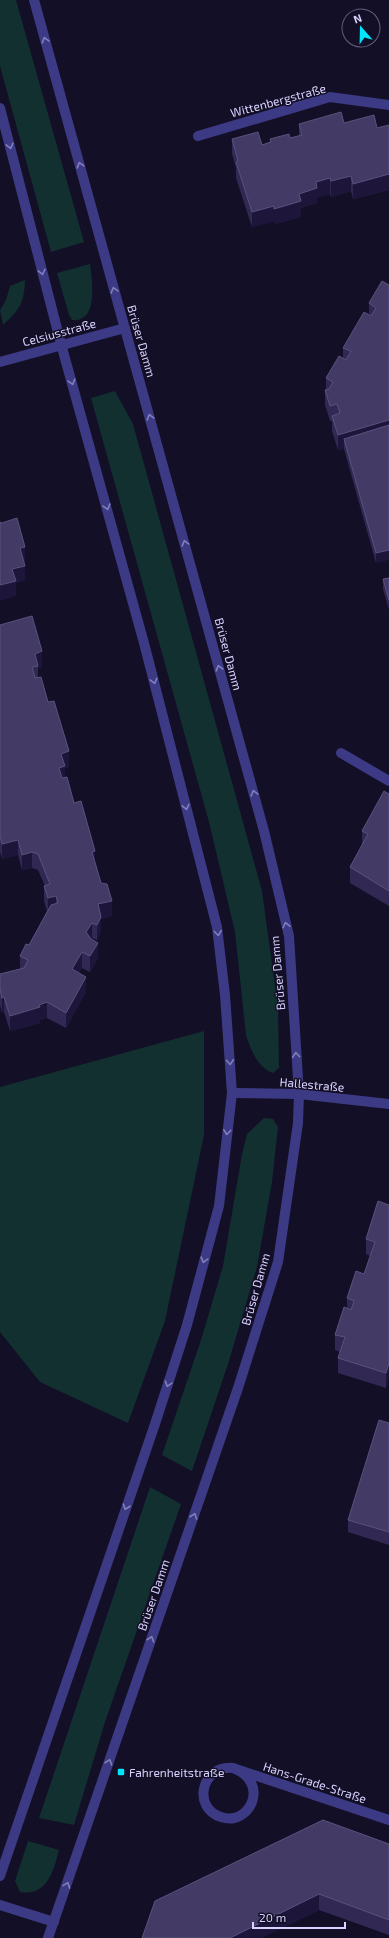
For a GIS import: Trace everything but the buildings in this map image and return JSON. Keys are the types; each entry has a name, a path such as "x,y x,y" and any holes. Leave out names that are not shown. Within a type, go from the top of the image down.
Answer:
{"street":[{"name":"Brüser Damm","path":"34,0 264,831 289,936 299,1094 298,1123 278,1262 238,1388 48,1938"},
{"name":"Wittenbergstraße","path":"198,136 330,97 389,105"},
{"path":"0,108 60,344 144,643 217,927 225,995 232,1093 219,1206 187,1325 155,1424 0,1876"},
{"name":"Celsiusstraße","path":"0,362 60,344 125,328"},
{"path":"342,753 389,780"},
{"name":"Hallestraße","path":"232,1093 299,1094 389,1104"},
{"name":"Hans-Grade-Straße","path":"233,1768 241,1771 248,1777 252,1784 253,1800 249,1808 243,1814 231,1818 222,1818 214,1814 208,1808 203,1796 203,1788 212,1773 226,1768 233,1768 389,1820"},
{"path":"0,1905 54,1922"}],"green space":[{"path":"0,0 16,0 84,242 51,252 0,66"},
{"path":"90,264 92,299 90,308 86,315 81,319 72,320 69,315 57,273"},
{"path":"25,280 24,295 20,306 3,325 0,310 6,300 10,286"},
{"path":"115,391 133,424 262,891 278,1008 279,1068 273,1073 263,1067 255,1057 246,1035 235,932 209,822 91,398"},
{"path":"204,1031 204,1135 165,1321 128,1423 40,1382 0,1332 0,1087"},
{"path":"264,1118 273,1119 278,1127 272,1182 257,1267 228,1364 192,1471 162,1455 201,1340 223,1266 242,1154 247,1134"},
{"path":"150,1487 181,1504 105,1722 74,1825 39,1818"},
{"path":"28,1841 59,1850 52,1873 43,1886 37,1890 20,1892 15,1881"}],"place":[{"name":"Fahrenheitstraße","path":"121,1772"}]}
